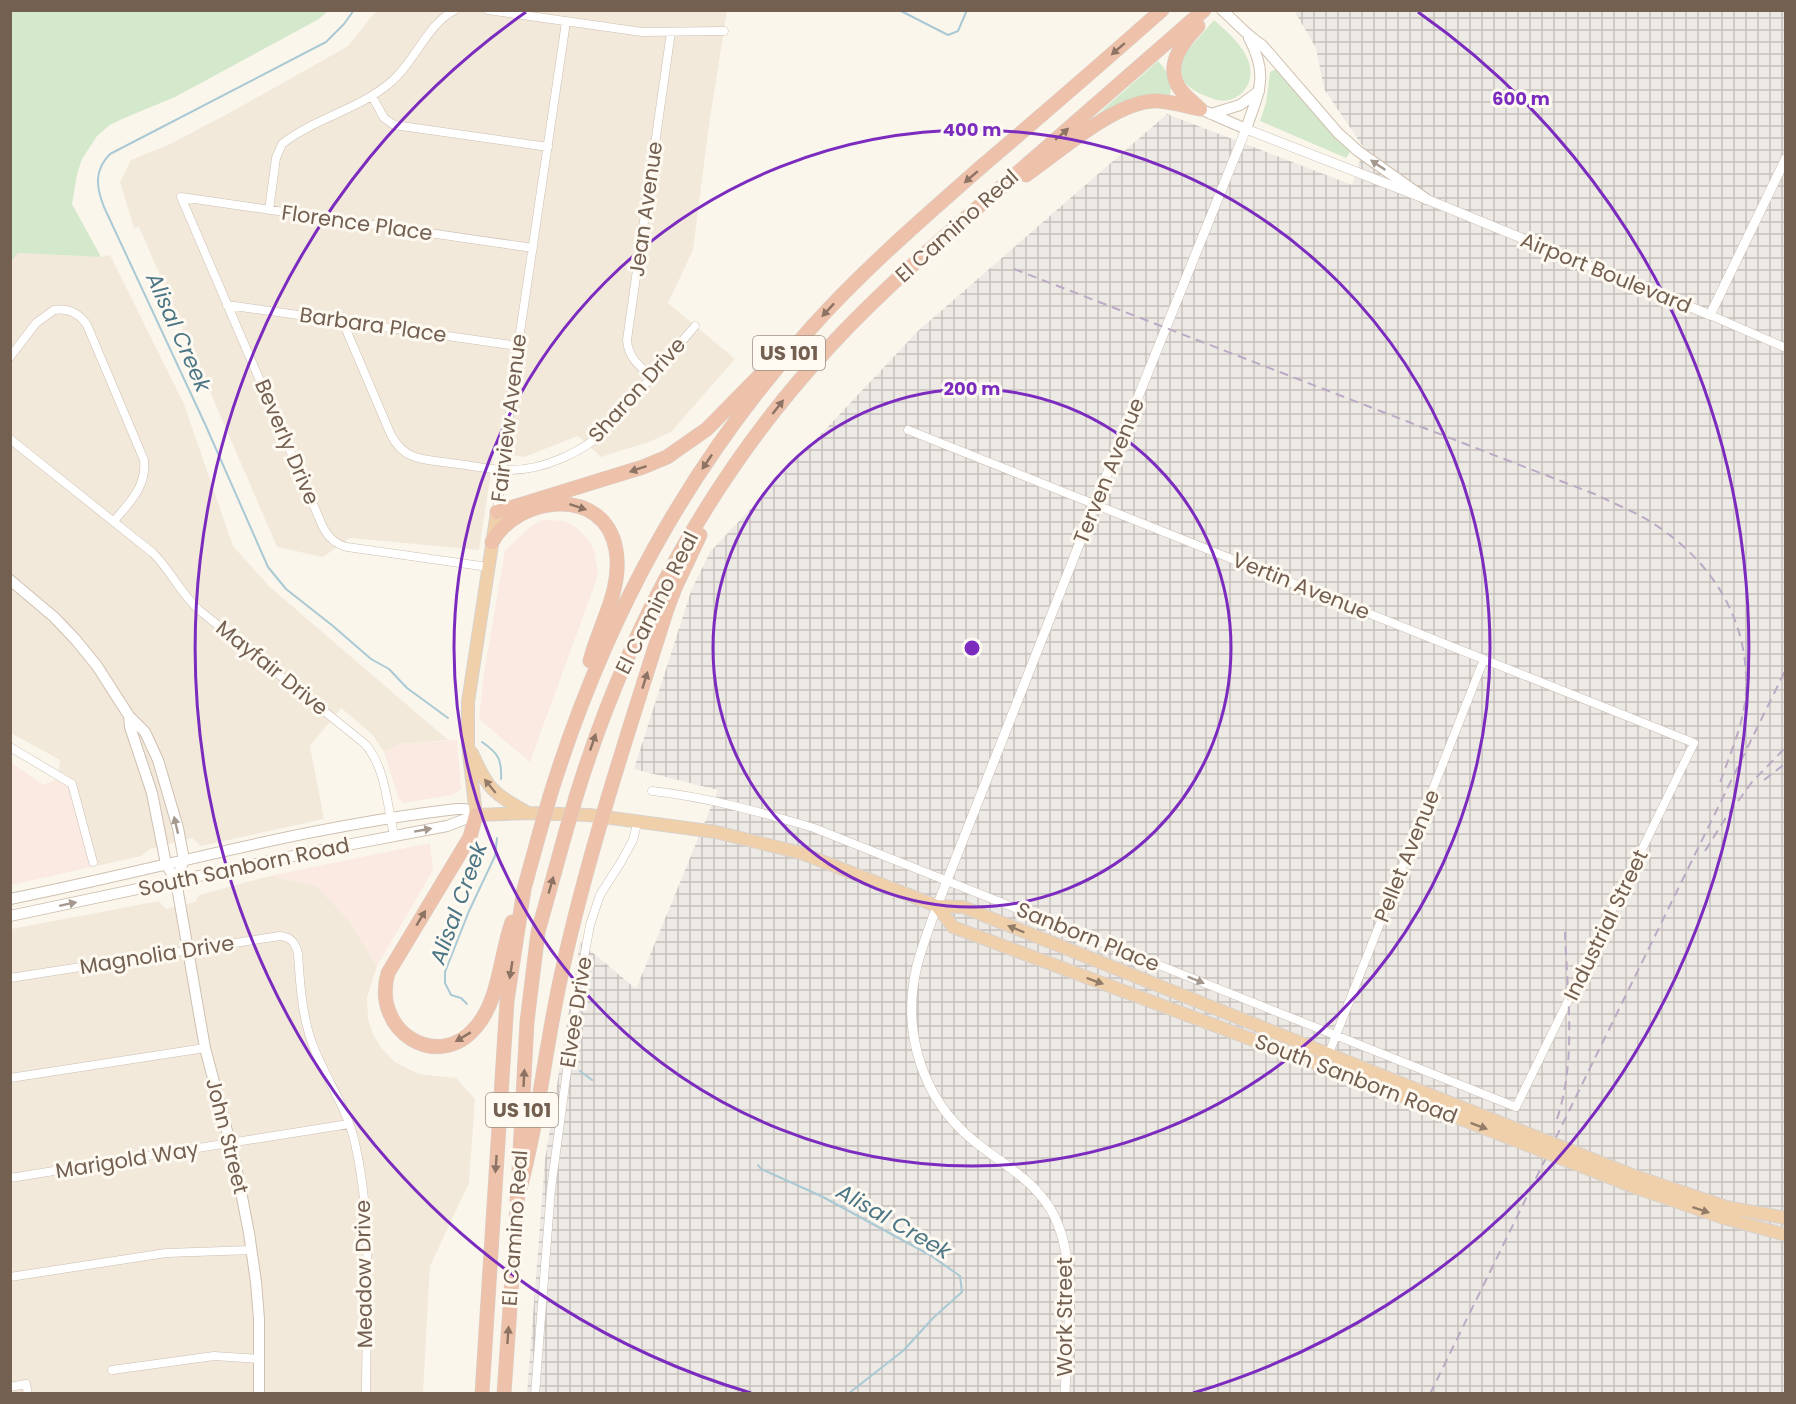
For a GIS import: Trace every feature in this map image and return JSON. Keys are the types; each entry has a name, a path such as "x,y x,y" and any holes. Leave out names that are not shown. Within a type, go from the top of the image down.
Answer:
{"highway":[{"name":"El Camino Real","path":"482,1394 507,1001 524,889 577,711 622,608 677,508 739,415 812,327 892,247 1162,10"},
{"name":"El Camino Real","path":"504,1394 528,1022 538,932 576,797 601,720 644,620 699,522 760,430 832,344 871,304 954,228 1204,10"},
{"path":"1205,111 1179,88 1173,68 1180,46 1213,10"},
{"path":"954,228 1093,127 1119,111 1139,103 1158,101 1205,111"},
{"path":"497,512 643,467 675,452 707,429 764,370 812,327"},
{"path":"517,1199 528,1160 563,967 603,816 675,588 707,523 760,430"},
{"path":"492,542 500,529 515,517 558,503 579,506 592,513 611,534 617,555 615,581 609,608 592,652 577,711"},
{"name":"Fairview Avenue","path":"476,815 468,745 469,686 497,512"},
{"path":"468,745 490,788 529,813"},
{"name":"South Sanborn Road","path":"476,815 529,813 638,820 716,832 801,853 937,906 963,908 1329,1053 1407,1091 1634,1187 1725,1212 1785,1235"},
{"path":"476,815 470,837 388,973 385,986 386,1005 393,1022 401,1032 418,1042 437,1045 459,1040 476,1027 489,1004 510,927 524,889"},
{"name":"South Sanborn Road","path":"937,906 953,927 1407,1091"},
{"name":"South Sanborn Road","path":"1725,1212 1785,1218"}],"main road":[{"name":"Airport Boulevard","path":"1221,10 1237,23 1247,36 1262,45 1338,133 1365,156 1426,199"},
{"name":"Terven Avenue","path":"1246,129 1259,91 1261,76 1258,57 1247,36"},
{"path":"1205,111 1240,105 1259,91"},
{"path":"1205,111 1246,129"},
{"name":"John Street","path":"10,580 54,617 75,639 129,716 145,732 158,760 169,793 183,860 176,881"},
{"name":"John Street","path":"129,716 130,728 154,802 166,864 176,881 205,1048 243,1195 256,1282 260,1359 259,1394"},
{"name":"South Sanborn Road","path":"10,899 389,817 457,809 465,809 476,815"},
{"name":"South Sanborn Road","path":"10,916 393,835 447,826 476,815"}],"street":[{"path":"269,210 276,159 282,144 372,96 395,79 440,21 455,10"},
{"path":"488,10 631,31 724,32"},
{"name":"Fairview Avenue","path":"497,512 518,346 566,22"},
{"name":"Jean Avenue","path":"652,377 632,358 627,340 671,32"},
{"path":"372,96 384,118 394,125 548,147"},
{"name":"Airport Boulevard","path":"1246,129 1426,199 1785,348"},
{"name":"Terven Avenue","path":"937,906 1246,129"},
{"path":"1710,315 1785,158"},
{"name":"Florence Place","path":"181,197 533,248"},
{"name":"Beverly Drive","path":"181,197 322,525 330,538 347,547 488,567"},
{"name":"Barbara Place","path":"227,305 518,346"},
{"path":"10,357 36,323 54,310 72,312 83,319 87,325 144,459 145,473 141,486 114,521"},
{"name":"Sharon Drive","path":"342,320 391,435 401,450 414,457 501,470 531,467 581,449 607,429 695,326"},
{"name":"Vertin Avenue","path":"908,430 1694,742"},
{"name":"Mayfair Drive","path":"10,439 162,561 192,604 365,744 379,768 393,835"},
{"name":"Pellet Avenue","path":"1329,1053 1484,659"},
{"name":"Industrial Street","path":"1516,1107 1694,742"},
{"path":"10,747 72,784 93,862"},
{"name":"Sanborn Place","path":"652,791 706,799 814,828 1516,1107"},
{"name":"Elvee Drive","path":"535,1394 551,1190 577,996 590,925 600,895 633,840 638,820"},
{"name":"Work Street","path":"937,906 917,966 911,1002 912,1032 923,1075 935,1098 965,1134 1023,1176 1039,1192 1060,1230 1068,1269 1065,1394"},
{"name":"Magnolia Drive","path":"10,978 280,936 292,940 297,950"},
{"name":"Meadow Drive","path":"297,950 312,1044 349,1124 359,1167 367,1229 366,1394"},
{"path":"10,1078 205,1048"},
{"name":"Marigold Way","path":"10,1178 349,1124"},
{"path":"10,1277 166,1252 252,1250"},
{"path":"112,1370 214,1356 260,1359"},
{"path":"10,1387 26,1384 28,1394"}],"shaded area":[{"path":"376,11 727,11 693,250 668,303 735,359 671,432 649,442 601,457 578,436 524,457 494,453 479,550 350,538 323,557 277,547 139,227 134,228 120,182 131,160 170,144 233,111 348,46"},
{"path":"1785,11 1785,1393 527,1394 545,1160 580,942 636,989 718,790 634,769 691,591 710,552 918,331 1167,114 1352,185 1364,148 1324,89 1316,48 1295,12"},
{"path":"17,253 101,257 110,255 184,404 233,546 270,587 448,740 400,744 384,752 372,734 341,708 310,746 324,819 201,846 192,838 150,849 141,856 92,867 70,791 58,778 60,760 11,733 10,261"},
{"path":"543,520 565,521 577,528 594,550 598,572 530,762 479,719 484,673 505,551 531,526"},
{"path":"457,740 461,789 452,795 403,803 399,799 384,752 399,744"},
{"path":"10,762 44,785 58,778 70,791 92,867 11,885"},
{"path":"430,843 433,870 377,966 347,918 316,886 270,876"},
{"path":"270,876 316,886 347,918 377,966 367,997 368,1019 382,1049 395,1062 419,1074 456,1078 475,1099 469,1183 430,1266 423,1393 11,1394 11,929 159,901 166,909 195,902 199,895"}],"green space":[{"path":"11,10 328,11 319,19 175,97 110,125 97,136 82,159 72,204 101,257 18,253 11,261"},
{"path":"1214,20 1241,47 1249,64 1249,82 1246,88 1238,96 1226,101 1214,99 1194,90 1185,82 1180,72 1181,58"},
{"path":"1158,61 1169,77 1170,95 1146,95 1100,118 1097,115"},
{"path":"1276,69 1350,152 1346,158 1260,121 1266,103 1270,72"}],"waterway":[{"name":"Alisal Creek","path":"354,10 326,42 110,154 101,166 98,186 104,207 205,424 268,567 286,589 371,659 389,669 407,688 448,718"},
{"name":"Alisal Creek","path":"899,10 948,35 958,31 967,10"},
{"name":"Alisal Creek","path":"482,742 498,757 501,779"},
{"name":"Alisal Creek","path":"467,1004 461,998 451,995 445,983 445,972 469,911 495,856 497,838"},
{"name":"Alisal Creek","path":"580,1071 592,1080"},
{"name":"Alisal Creek","path":"758,1165 761,1169 821,1196 930,1255 960,1276 962,1292 933,1318 904,1350 848,1394"}],"railway":[{"path":"1014,269 1597,495 1644,518 1672,537 1708,572 1733,615 1741,639 1745,664 1745,702 1720,783"},
{"path":"1430,1394 1786,669"},
{"path":"1705,851 1752,782 1786,747"},
{"path":"1764,780 1786,763"},
{"path":"1557,1119 1563,1096 1569,1050 1565,932"}]}
